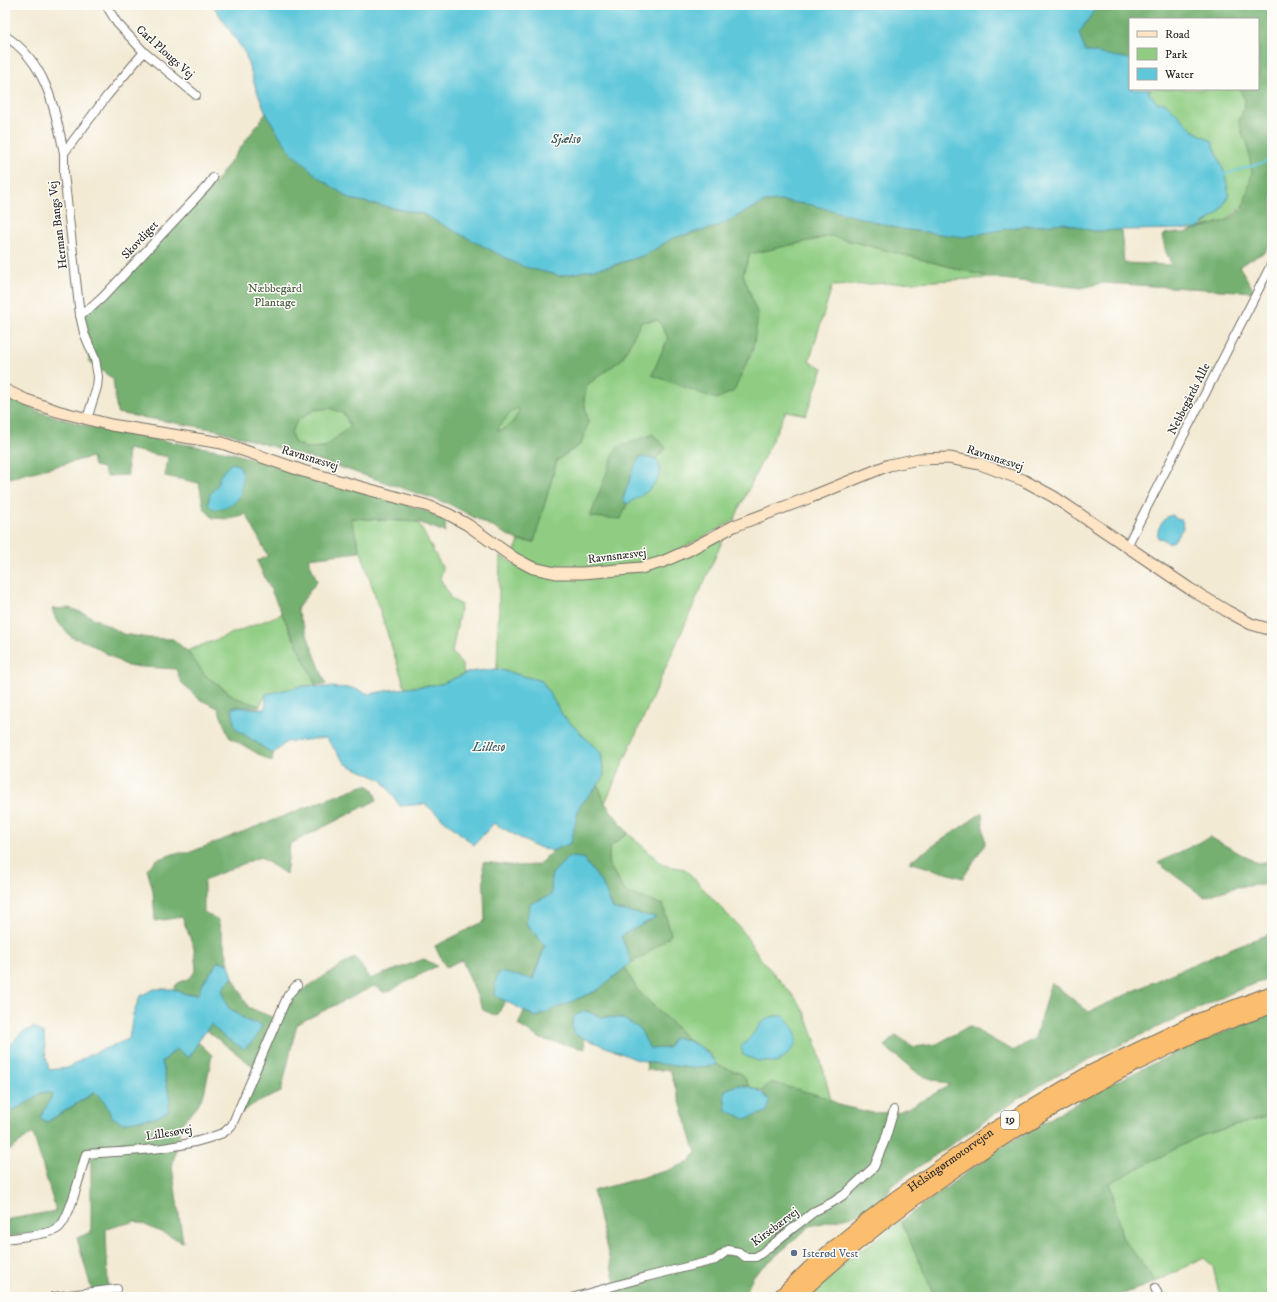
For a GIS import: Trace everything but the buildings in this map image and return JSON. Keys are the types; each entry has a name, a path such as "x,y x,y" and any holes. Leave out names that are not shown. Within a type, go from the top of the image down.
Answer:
{"highway":[{"name":"Helsingørmotorvejen","path":"780,1297 809,1269 869,1219 896,1198 990,1132 1102,1067 1193,1023 1272,993"},
{"name":"Helsingørmotorvejen","path":"796,1297 891,1216 944,1177 1013,1131 1094,1085 1198,1033 1272,1006"}],"main road":[{"name":"Ravnsnæsvej","path":"5,390 26,400 57,411 111,425 222,443 303,471 428,506 448,514 468,525 514,558 534,568 556,573 583,573 641,568 662,562 687,551 734,526 811,497 888,465 919,459 949,458 980,464 1022,480 1054,497 1190,589 1226,611 1251,624 1272,630"}],"street":[{"name":"Carl Plougs Vej","path":"106,5 117,23 144,52 196,95"},
{"name":"Herman Bangs Vej","path":"5,36 23,50 33,62 43,79 56,113 64,153 64,174 80,315 84,333 95,359 98,377 97,387 87,419"},
{"path":"64,153 107,96 144,52"},
{"name":"Skovdiget","path":"80,315 103,297 213,178"},
{"name":"Nebbegårds Alle","path":"1127,546 1272,264"},
{"name":"Lillesøvej","path":"5,1239 51,1232 59,1228 70,1209 86,1154 160,1148 190,1143 222,1134 232,1125 288,995 297,985"},
{"name":"Kirsebærvej","path":"575,1297 638,1279 715,1260 728,1250 739,1252 745,1257 756,1257 815,1211 845,1194 874,1167 885,1140 894,1110"},
{"path":"1154,1288 1159,1297"},
{"path":"53,1297 117,1289"}],"green space":[{"name":"Næbbegård Plantage","path":"1098,5 1272,5 1272,240 1265,252 1239,266 1255,292 1102,283 1082,288 993,278 831,236 750,254 743,274 758,316 753,349 734,391 716,399 652,375 668,338 658,320 641,322 622,359 587,385 584,399 588,423 581,444 557,460 534,542 519,541 449,504 331,464 217,430 117,413 113,379 90,362 78,316 103,301 217,180 266,113 277,132 350,199 422,214 463,235 560,276 611,266 645,255 673,238 716,227 765,202 782,201 1016,227 1065,223 1093,231 1121,230 1124,263 1172,265 1166,252 1162,236 1167,233 1184,233 1228,220 1243,208 1252,173 1247,142 1243,137 1239,121 1244,108 1245,100 1240,90 1259,90 1259,18 1129,18 1129,59 1085,52 1079,33","holes":["330,408 344,414 350,426 325,447 306,448 294,442 291,432 298,420 314,410","518,408 519,411 511,424 498,431 498,428 511,412"]},
{"path":"1253,5 1272,19 1254,196 1225,221 1199,228 1219,213 1212,141 1195,132 1166,103 1157,102 1149,93 1149,90 1259,90 1259,18 1258,18"},
{"path":"831,236 993,278 832,286 809,362 823,368 806,415 786,411 734,521 659,560 640,565 558,569 536,564 513,555 519,541 534,542 557,460 581,444 588,423 584,399 587,385 622,359 641,322 658,320 668,338 652,375 758,316 743,274 750,254"},
{"path":"5,396 40,412 97,429 229,452 421,509 446,520 445,532 418,522 351,518 360,552 308,558 317,581 297,609 326,684 316,685 257,561 268,556 246,514 229,519 213,518 204,509 199,483 165,476 168,457 127,449 128,475 106,476 103,468 94,466 92,457 5,479"},
{"path":"518,407 519,411 509,426 498,431 498,428 511,412"},
{"path":"330,408 344,414 351,426 325,447 306,448 294,442 291,432 298,420 314,410"},
{"path":"653,434 666,448 656,459 640,457 623,498 627,504 621,519 590,517 616,448"},
{"path":"350,518 418,522 443,569 440,578 451,599 461,605 452,652 462,665 464,674 442,684 405,688"},
{"path":"726,533 605,803 598,785 604,775 601,753 563,716 542,681 497,669 500,556 529,571 640,571"},
{"path":"69,608 86,614 123,634 149,638 173,639 187,651 206,676 235,697 260,706 232,707 235,728 273,754 272,762 229,737 218,708 199,699 181,682 176,669 127,666 89,643 71,637 56,620 52,609"},
{"path":"282,614 316,685 303,686 266,694 260,706 235,697 206,676 187,651"},
{"path":"367,785 373,789 377,800 290,844 286,874 260,857 204,880 204,912 218,920 229,964 218,961 202,984 198,994 186,994 173,989 178,983 190,978 196,970 194,948 182,917 155,921 153,891 147,869 156,860 176,853 188,853"},
{"path":"598,785 605,803 628,833 610,847 608,863 625,892 663,905 671,935 643,957 632,962 621,936 655,917 613,909 603,885 552,874 551,895 526,923 545,946 532,979 495,995 505,1001 497,1016 483,1010 462,960 446,967 435,946 485,921 483,862 517,866 538,865 552,851 570,843 579,807"},
{"path":"982,813 985,844 963,878 909,862"},
{"path":"628,833 663,865 685,869 742,930 761,959 796,999 805,1013 817,1046 831,1100 825,1097 770,1083 762,1091 749,1086 742,1074 717,1065 709,1053 689,1040 638,991 625,968 632,962 643,957 671,935 663,905 625,892 608,863 610,847"},
{"path":"1210,837 1257,863 1272,861 1272,884 1236,887 1204,897 1158,863"},
{"path":"1272,933 1272,978 1243,988 1059,1074 995,1114 891,1186 884,1199 852,1216 810,1226 754,1275 742,1297 585,1297 616,1287 593,1191 669,1170 689,1162 696,1153 670,1070 647,1070 646,1062 691,1068 717,1065 742,1074 749,1086 737,1085 724,1091 726,1110 770,1101 762,1091 770,1082 825,1097 842,1106 873,1113 898,1112 950,1085 920,1075 884,1046 896,1035 914,1047 937,1044 969,1026 1013,1051 1035,1038 1051,982 1089,1012 1202,960"},
{"path":"355,957 370,979 424,959 437,966 385,993 374,986 297,1024 281,1092 252,1105 239,1115 291,997"},
{"path":"625,968 638,991 689,1040 674,1037 668,1048 650,1049 622,1018 601,1017 587,1011 574,1034 584,1038 585,1049 541,1039 518,1025 524,1011 536,1017 598,990"},
{"path":"233,977 248,1007 276,1019 254,1067 206,1030 211,1024 223,1036 262,1025 247,1021 228,1007 222,989"},
{"path":"1272,1013 1272,1115 1200,1136 1110,1183 1122,1237 1156,1282 1115,1297 935,1297 901,1221 997,1150 1095,1092 1185,1048"},
{"path":"198,1042 212,1055 204,1094 197,1106 182,1123 172,1167 183,1242 136,1221 106,1229 108,1288 92,1291 77,1238 91,1232 91,1152 70,1204 56,1227 39,1232 5,1237 5,1220 56,1211 33,1133 5,1154 5,1116 41,1093 49,1092 53,1094 40,1118 47,1122 96,1092 104,1101 112,1117 170,1100 162,1062 176,1049 189,1058"},
{"path":"1272,1115 1272,1297 1220,1297 1213,1267 1204,1257 1156,1282 1122,1237 1110,1182 1200,1136"},
{"path":"901,1221 935,1297 810,1297 841,1265"}],"water":[{"name":"Sjælsø","path":"210,5 1098,5 1079,33 1085,51 1129,59 1129,90 1149,90 1149,93 1157,102 1166,103 1195,132 1212,141 1225,174 1229,195 1219,213 1197,229 1093,231 1065,223 1016,227 964,237 901,229 812,205 782,201 765,202 716,227 673,238 645,255 611,266 560,276 521,266 422,214 350,199 318,177 291,152 277,132 266,113 255,86 245,53 215,8"},
{"path":"640,457 656,459 660,467 660,474 658,479 649,489 638,498 627,504 623,499 633,470"},
{"path":"232,463 239,465 243,476 240,495 234,503 225,507 213,509 208,504 210,494 217,486 220,476"},
{"path":"1173,515 1176,519 1182,520 1183,528 1174,541 1168,543 1163,539 1158,538 1158,531 1168,516"},
{"name":"Lillesø","path":"497,669 542,681 563,716 601,753 604,775 598,785 579,807 571,843 552,851 534,846 494,823 474,845 425,804 400,806 382,780 346,764 326,738 286,742 273,754 235,728 232,707 265,709 266,694 303,686 352,688 370,694 441,684 469,672"},
{"path":"568,857 583,858 603,885 613,909 656,917 621,936 632,962 598,990 536,1017 494,995 496,979 499,972 533,979 545,946 526,923 530,904 551,895 552,874"},
{"path":"219,961 229,964 233,977 222,989 228,1007 247,1021 262,1025 256,1038 244,1049 223,1036 211,1024 189,1058 176,1049 162,1062 170,1100 168,1111 158,1117 122,1123 112,1117 104,1101 95,1092 47,1122 40,1118 53,1094 49,1092 41,1093 27,1103 13,1110 5,1117 5,1051 21,1033 34,1027 44,1034 45,1052 49,1070 68,1068 89,1055 129,1039 133,1014 140,996 154,989 173,989 186,994 198,994 202,984"},
{"path":"586,1011 601,1017 622,1018 640,1029 650,1049 668,1048 674,1037 694,1043 704,1050 717,1065 691,1068 652,1063 635,1059 574,1034 572,1024 574,1016"},
{"path":"774,1016 784,1016 794,1030 796,1041 790,1052 777,1063 758,1061 743,1055 741,1046 749,1039 763,1021"},
{"path":"737,1085 752,1088 762,1093 770,1101 767,1112 745,1119 726,1110 724,1091"}],"waterway":[{"path":"1225,174 1272,160"}],"place":[{"name":"Isterød Vest","path":"794,1253"}]}
